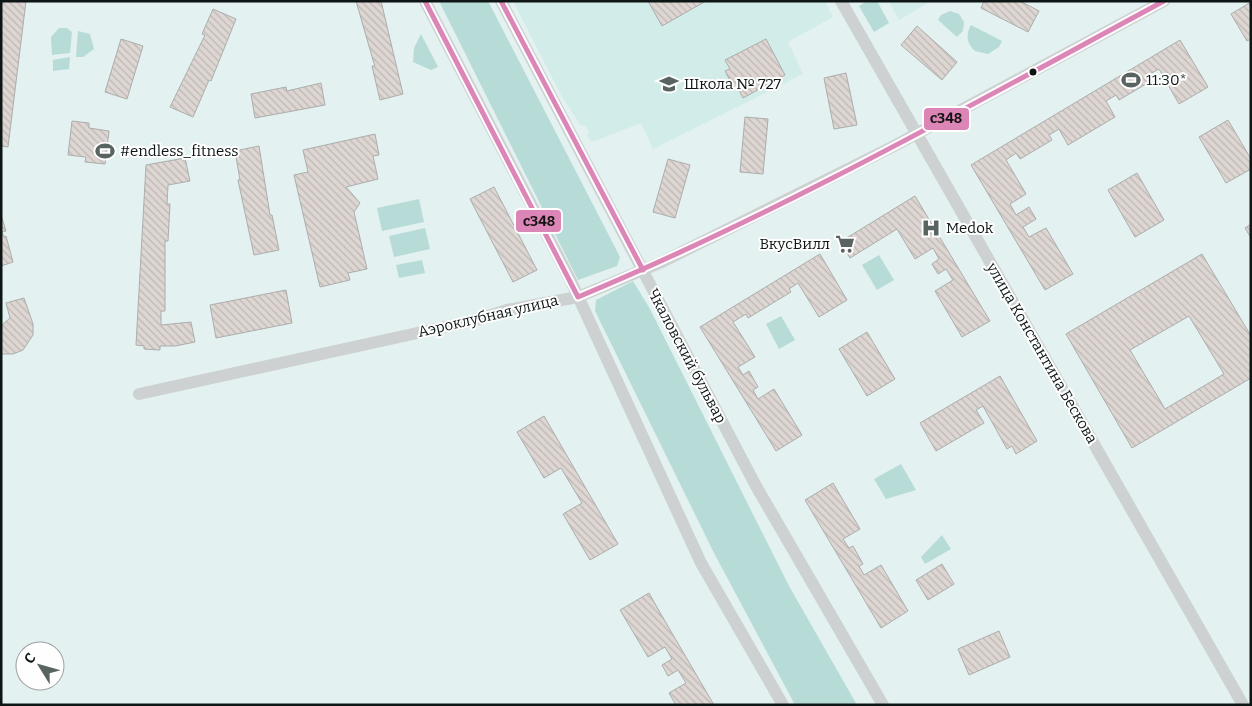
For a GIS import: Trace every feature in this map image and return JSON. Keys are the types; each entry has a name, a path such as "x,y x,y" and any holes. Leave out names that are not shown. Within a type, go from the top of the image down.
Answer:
{"street":[{"path":"425,1 578,297 701,562 783,705"},
{"name":"Чкаловский бульвар","path":"501,1 756,486 883,705"},
{"name":"улица Константина Бескова","path":"841,1 1243,705"},
{"name":"Аэроклубная улица","path":"139,394 472,321 507,310 578,297 642,270 917,133 1164,1"}],"shaded area":[{"path":"439,1 488,1 620,257 617,266 578,280"},
{"name":"Школа № 727","path":"513,1 825,1 833,17 788,42 803,74 653,149 641,123 592,142 587,136 589,133 585,125 581,126 561,95"},
{"path":"867,1 877,1 889,23 874,32 859,6"},
{"path":"889,1 931,1 899,20"},
{"path":"950,11 959,14 964,22 963,31 957,37 938,20 941,15"},
{"path":"971,25 1002,41 999,47 988,54 975,51 968,39"},
{"path":"59,28 67,28 72,32 70,53 52,55 51,37"},
{"path":"78,31 90,34 94,49 83,57 76,57"},
{"path":"421,34 438,67 431,70 413,62 414,48"},
{"path":"70,57 69,69 53,71 53,60"},
{"path":"419,199 424,222 382,231 377,208"},
{"path":"425,228 430,249 394,257 389,236"},
{"path":"879,255 894,280 877,290 862,265"},
{"path":"422,260 425,273 399,278 396,265"},
{"path":"633,281 650,309 789,586 857,705 795,705 714,553 595,311 596,300"},
{"path":"781,316 795,340 779,349 766,324"},
{"path":"901,464 916,490 886,499 874,479"},
{"path":"942,535 951,549 925,564 921,557"}],"building":[{"path":"1,1 26,1 8,147 1,146"},
{"path":"356,1 381,1 403,94 380,100 372,66 375,66"},
{"path":"648,1 667,2 706,1 662,26"},
{"path":"984,1 1020,1 1039,11 1028,32 981,8"},
{"path":"1251,2 1251,39 1247,41 1231,14"},
{"path":"213,9 236,19 211,81 209,80 193,117 170,107 205,35 202,34"},
{"path":"917,26 957,62 942,80 901,45"},
{"path":"121,39 143,46 127,99 105,92"},
{"path":"766,39 785,75 743,98 738,88 735,90 725,71 730,69 725,60"},
{"path":"1180,40 1208,87 1179,104 1159,69 1148,75 1151,81 1119,100 1116,95 1106,101 1115,117 1068,145 1059,129 1049,135 1052,140 1020,159 1016,153 1006,160 1026,194 1010,204 1016,215 1029,207 1036,219 1023,227 1029,237 1046,228 1073,274 1045,290 971,165"},
{"path":"846,73 857,125 834,129 824,78"},
{"path":"321,83 325,105 255,118 251,94 286,87 287,91"},
{"path":"745,117 768,119 763,174 740,172"},
{"path":"1228,120 1251,159 1251,169 1226,183 1199,137"},
{"path":"72,121 89,123 89,128 109,131 105,164 85,162 86,157 68,155"},
{"path":"375,134 379,155 373,156 378,179 346,187 360,203 354,212 367,269 348,273 350,280 320,287 294,175 308,172 303,150"},
{"path":"259,146 270,215 272,215 279,250 254,255 238,180 240,180 235,151"},
{"path":"185,158 190,181 168,185 167,204 170,204 168,241 165,241 165,311 161,311 161,325 191,322 195,342 175,346 160,346 160,350 144,349 144,346 136,345 146,165"},
{"path":"668,159 690,165 675,218 653,212"},
{"path":"1137,173 1164,220 1135,237 1108,190"},
{"path":"494,187 537,270 513,282 470,199"},
{"path":"915,196 990,321 962,337 935,291 953,280 946,269 938,274 932,264 939,259 933,248 915,259 897,229 850,258 840,242"},
{"path":"1,215 6,231 2,232 4,237 6,236 13,262 1,266"},
{"path":"1251,224 1251,238 1245,228"},
{"path":"820,254 847,300 819,317 798,283 789,289 791,292 748,318 746,314 733,322 755,357 738,367 743,375 749,371 758,387 753,390 758,399 774,389 802,435 776,451 700,327"},
{"path":"1202,254 1251,336 1251,378 1132,448 1066,334","holes":["1189,316 1224,374 1165,409 1130,350"]},
{"path":"286,290 292,323 216,338 210,305"},
{"path":"24,298 33,324 33,335 23,350 13,354 1,354 1,326 10,318 6,303"},
{"path":"867,332 895,379 867,396 839,349"},
{"path":"1000,376 1037,441 1016,454 1012,446 1007,449 983,406 976,410 984,423 936,451 920,423"},
{"path":"544,416 618,544 590,560 563,514 582,503 561,468 544,478 517,432"},
{"path":"833,483 860,529 843,539 849,548 853,546 863,564 859,566 864,575 881,565 908,611 881,628 805,500"},
{"path":"942,564 954,584 928,600 916,580"},
{"path":"649,593 714,705 676,705 669,693 686,683 678,670 668,676 662,665 672,659 665,647 648,657 620,610"},
{"path":"999,631 1010,657 969,675 958,649"}],"transit line":[{"name":"с348","path":"425,1 578,297 728,230 801,194 1164,1"},
{"name":"с348","path":"501,1 643,270"}],"place":[{"name":"11:30*","path":"1131,80"},
{"name":"Школа № 727","path":"669,84"},
{"name":"#endless_fitness","path":"105,151"},
{"name":"Medok","path":"931,228"},
{"name":"ВкусВилл","path":"845,244"}]}
